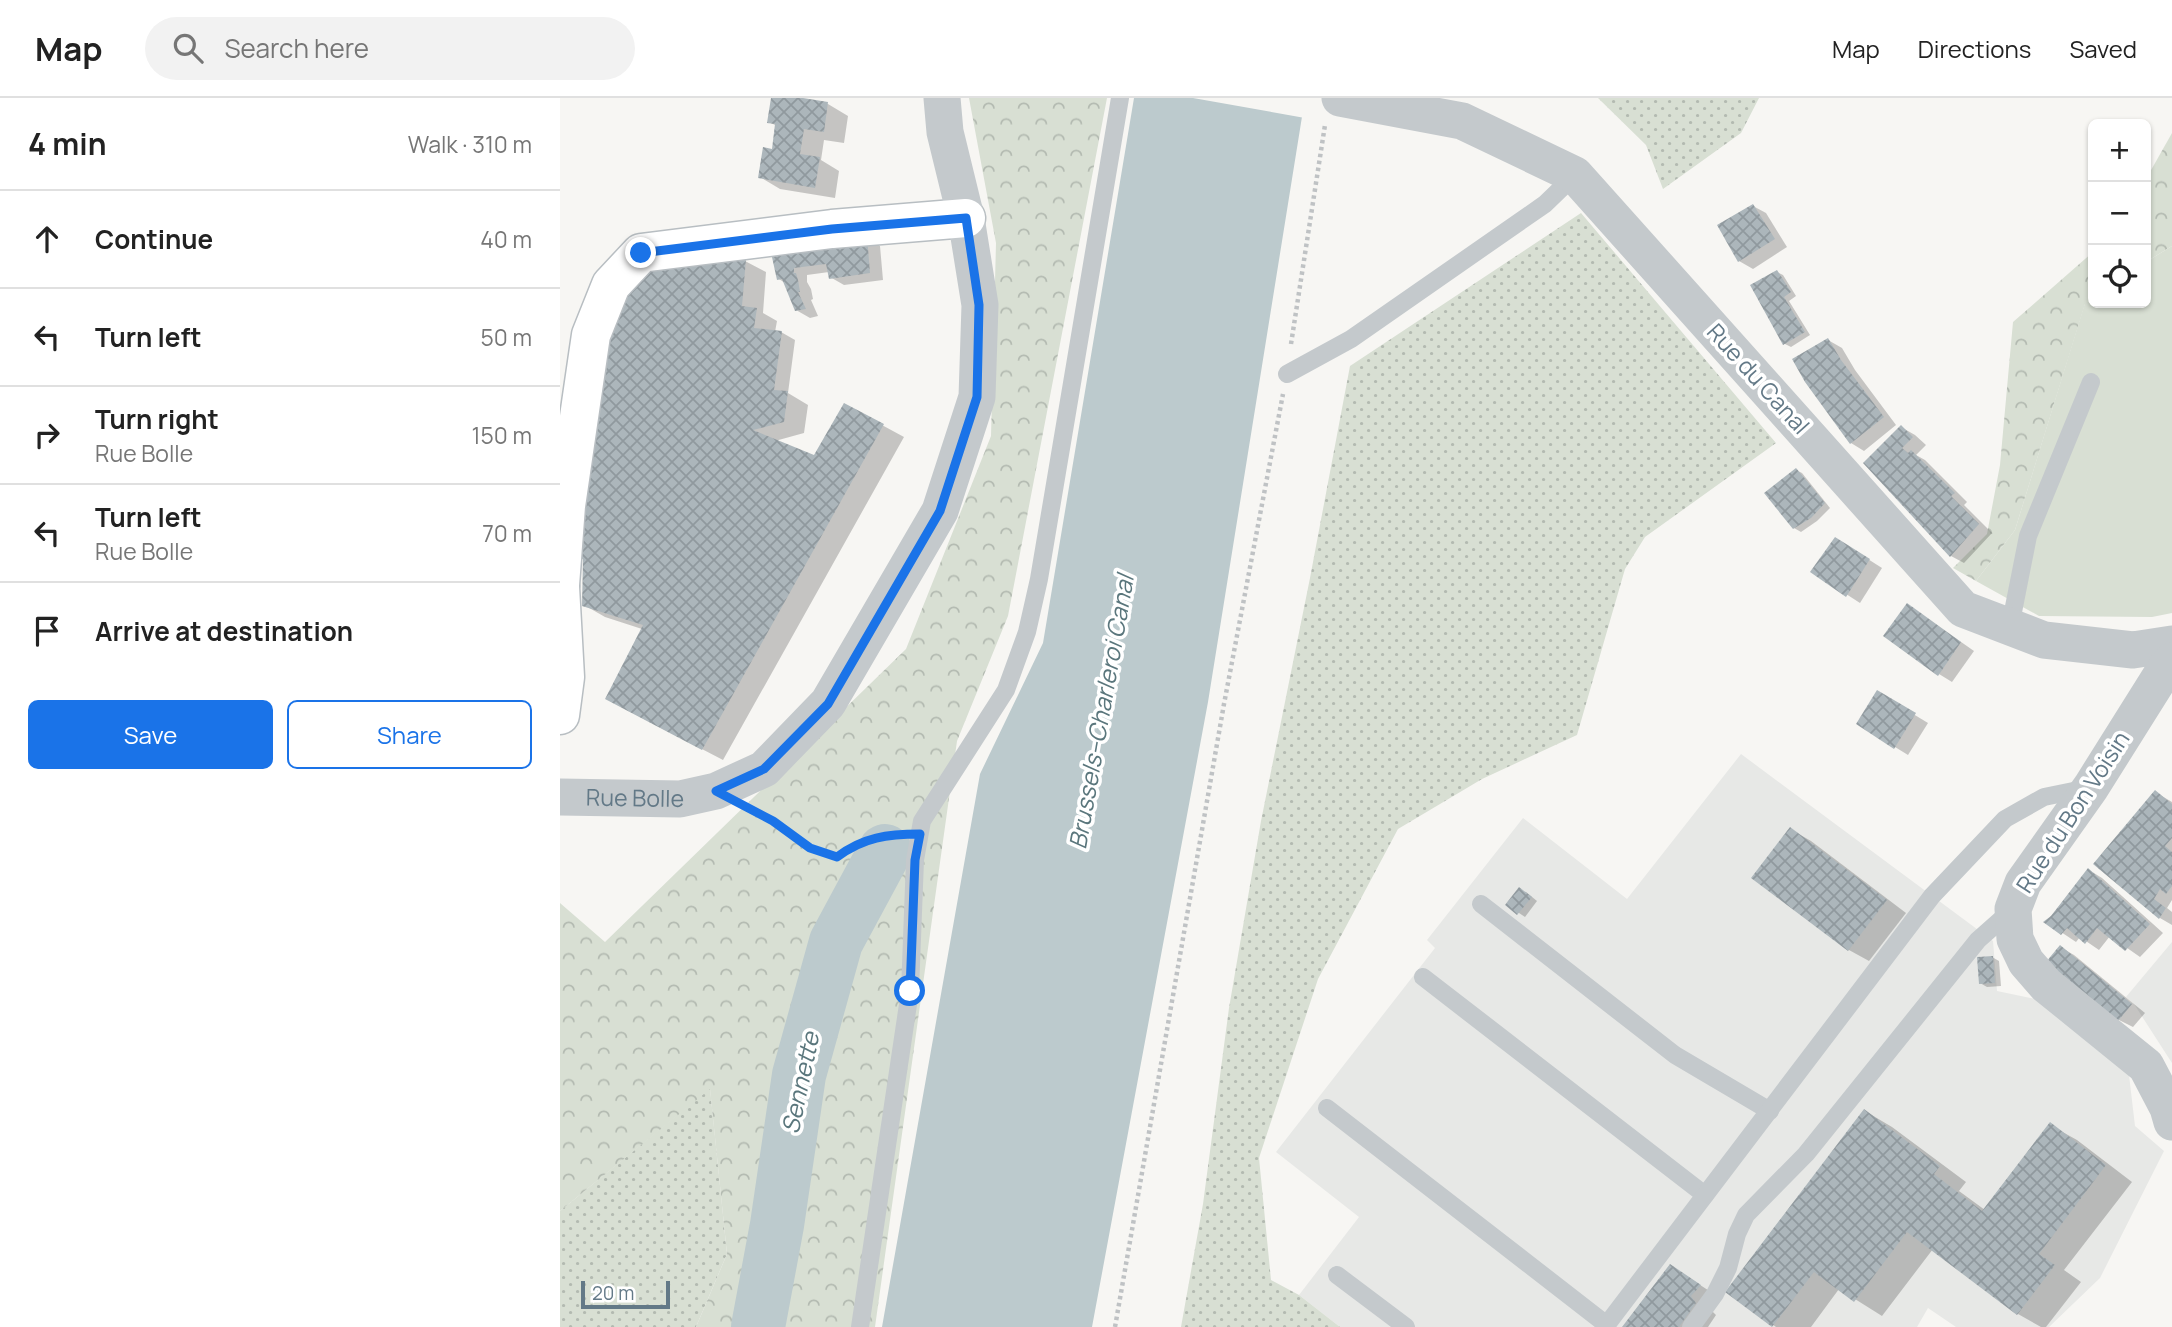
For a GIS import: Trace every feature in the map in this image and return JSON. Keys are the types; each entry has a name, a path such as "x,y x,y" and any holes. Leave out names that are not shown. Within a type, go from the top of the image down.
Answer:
{"street":[{"name":"Rue Bolle","path":"560,797 680,799 716,791 764,769 828,704 940,511 977,397 979,305 966,218 944,132 942,98"},
{"name":"Rue du Canal","path":"1333,105 1387,106 1462,121 1574,175 1963,609 2044,640 2133,650 2172,643"},
{"path":"560,715 565,677 560,586 566,506 592,335 611,285 641,253 832,229 966,218"},
{"name":"Rue du Bon Voisin","path":"2172,661 2091,787 2023,883 2013,909 2015,939 2026,962 2046,985 2146,1066 2168,1108 2172,1122"}],"lane":[{"path":"860,1327 910,991 915,860 922,821 1006,690 1027,632 1039,579 1120,98"},
{"path":"1286,374 1362,331 1545,204 1574,175"},
{"path":"2010,627 2028,536 2091,382"},
{"path":"1327,1108 1606,1326 1932,896 2005,819 2044,797 2091,787"},
{"path":"1480,904 1675,1055 1770,1111"},
{"path":"1691,1327 1715,1294 1728,1268 1737,1234 1746,1215 1806,1154 1978,940 2013,909"},
{"path":"1423,976 1705,1195"},
{"path":"1337,1275 1406,1327"}],"path":[{"path":"1115,1327 1333,105"},
{"path":"716,791 773,821 810,848 837,857 850,847 886,834 920,834"}],"shaded area":[{"path":"1741,754 1993,941 1997,991 2040,1000 2129,1075 2135,1126 2164,1151 2100,1278 2049,1327 1956,1327 1928,1308 1917,1327 1340,1327 1299,1295 1359,1217 1276,1152 1435,948 1427,940 1523,818 1627,899"},
{"path":"2172,942 2172,1063 2134,1004 2126,997"}],"green space":[{"path":"969,98 1107,98 1008,616 957,741 875,1327 696,1327 727,1254 710,1089 560,1211 560,903 605,942 906,649 991,436 996,243"},
{"path":"1598,98 1759,98 1741,133 1663,189 1646,145"},
{"path":"2172,133 2172,246 2151,259 2151,182 2151,170"},
{"path":"1581,213 1776,443 1645,537 1625,569 1577,735 1482,779 1398,829 1318,979 1259,1158 1271,1280 1299,1295 1340,1327 1181,1327 1203,1204 1229,1008 1261,821 1350,366"},
{"path":"2172,246 2172,613 2152,617 2039,616 1976,581 2015,530 2085,303 2088,301 2088,308 2151,308 2151,259"},
{"path":"2088,256 2088,302 2085,304 2015,530 1976,581 1953,568 1987,534 2000,465 2013,322"},
{"path":"710,1088 727,1254 696,1327 560,1327 560,1211"}],"water":[{"name":"Brussels–Charleroi Canal","path":"1134,98 1305,98 1208,702 1092,1327 882,1327 980,774 1043,643"}],"pier":[{"path":"1193,98 1309,98 1305,118"}],"building":[{"path":"771,98 803,98 828,102 824,132 804,129 800,154 820,157 815,188 758,178 763,147 772,149 775,124 767,123"},
{"path":"1753,204 1775,239 1738,262 1717,225"},
{"path":"867,236 870,273 829,279 826,264 794,268 798,292 806,309 795,311 782,279 777,280 770,248"},
{"path":"746,259 742,306 757,308 754,328 782,331 774,390 788,391 784,422 753,430 814,455 844,403 884,424 702,750 605,699 643,625 582,606 583,559 572,555 617,302 625,286 656,268"},
{"path":"1777,270 1791,292 1784,297 1805,332 1783,345 1750,285"},
{"path":"1828,338 1841,360 1884,417 1850,444 1805,382 1792,359"},
{"path":"1901,425 1913,437 1902,448 1908,453 1911,450 1955,493 1951,496 1979,524 1950,557 1863,463"},
{"path":"1796,468 1825,503 1811,518 1793,529 1764,493"},
{"path":"1835,537 1870,559 1846,597 1810,572"},
{"path":"1907,603 1961,642 1938,676 1883,636"},
{"path":"1877,690 1916,713 1894,749 1856,724"},
{"path":"2155,790 2172,804 2172,838 2165,846 2172,852 2172,886 2166,894 2160,889 2154,899 2166,908 2159,919 2093,864"},
{"path":"1790,827 1887,900 1848,951 1751,878"},
{"path":"2088,868 2150,924 2125,951 2097,928 2085,944 2067,928 2061,935 2043,922 2051,916"},
{"path":"1519,887 1532,897 1517,915 1505,905"},
{"path":"2060,945 2132,1004 2118,1021 2046,962"},
{"path":"1993,956 1995,983 1979,984 1977,957"},
{"path":"1864,1109 1940,1166 1934,1174 1982,1211 2050,1122 2106,1165 2039,1254 2055,1265 2017,1315 1907,1232 1854,1302 1814,1272 1772,1327 1725,1292"},
{"path":"1670,1264 1701,1285 1691,1296 1696,1303 1679,1327 1622,1327"}],"waterway":[{"name":"Sennette","path":"758,1327 777,1225 799,1075 836,942 885,851"}],"route":[{"path":"641,253 832,229 966,218 979,305 977,397 940,511 828,704 764,769 716,791 773,821 810,848 837,857 850,847 886,834 920,834 915,860 910,991"}]}
